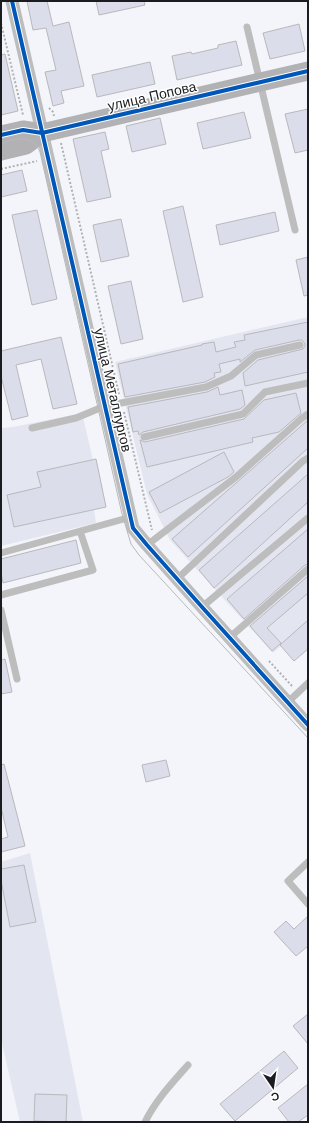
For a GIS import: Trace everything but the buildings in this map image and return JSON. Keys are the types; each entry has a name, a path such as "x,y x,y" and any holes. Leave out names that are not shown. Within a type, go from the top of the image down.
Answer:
{"street":[{"name":"улица Металлургов","path":"12,1 50,131 48,158 133,528 151,542 177,579 308,724"},
{"name":"улица Попова","path":"1,151 26,146 50,131 308,71"},
{"name":"улица Попова","path":"1,135 26,146"}],"lane":[{"path":"247,27 295,230"},
{"path":"32,428 76,418 105,406 206,386 230,376 256,355 300,345"},
{"path":"144,437 243,414 265,392 308,382"},
{"path":"151,542 236,477 308,414"},
{"path":"177,579 308,458"},
{"path":"1,553 131,517"},
{"path":"202,607 308,518"},
{"path":"1,595 93,570 80,531"},
{"path":"230,638 308,569"},
{"path":"1,610 17,678"},
{"path":"288,702 308,683"},
{"path":"308,862 288,881 308,904"},
{"path":"145,1122 150,1111 165,1090 188,1065"}],"path":[{"path":"1,23 23,117 26,146"},
{"path":"47,104 53,112 50,131 64,155 121,403 151,542"},
{"path":"26,146 48,158 64,155"},
{"path":"1,169 26,146"},
{"path":"266,658 298,692"}],"shaded area":[{"path":"308,317 308,622 273,653 170,540 147,494 115,362"},
{"path":"82,413 93,460 96,459 106,507 94,510 96,523 1,546 1,428 13,427"},
{"path":"30,853 83,1122 20,1122 1,1039 1,862"}],"tram line":[{"path":"1,143 19,139 29,140 37,146 40,152 122,514 131,544 139,555 308,738"}],"cycle path":[{"path":"12,1 133,528 308,725"},
{"path":"1,135 23,130 42,133 308,71"}]}
